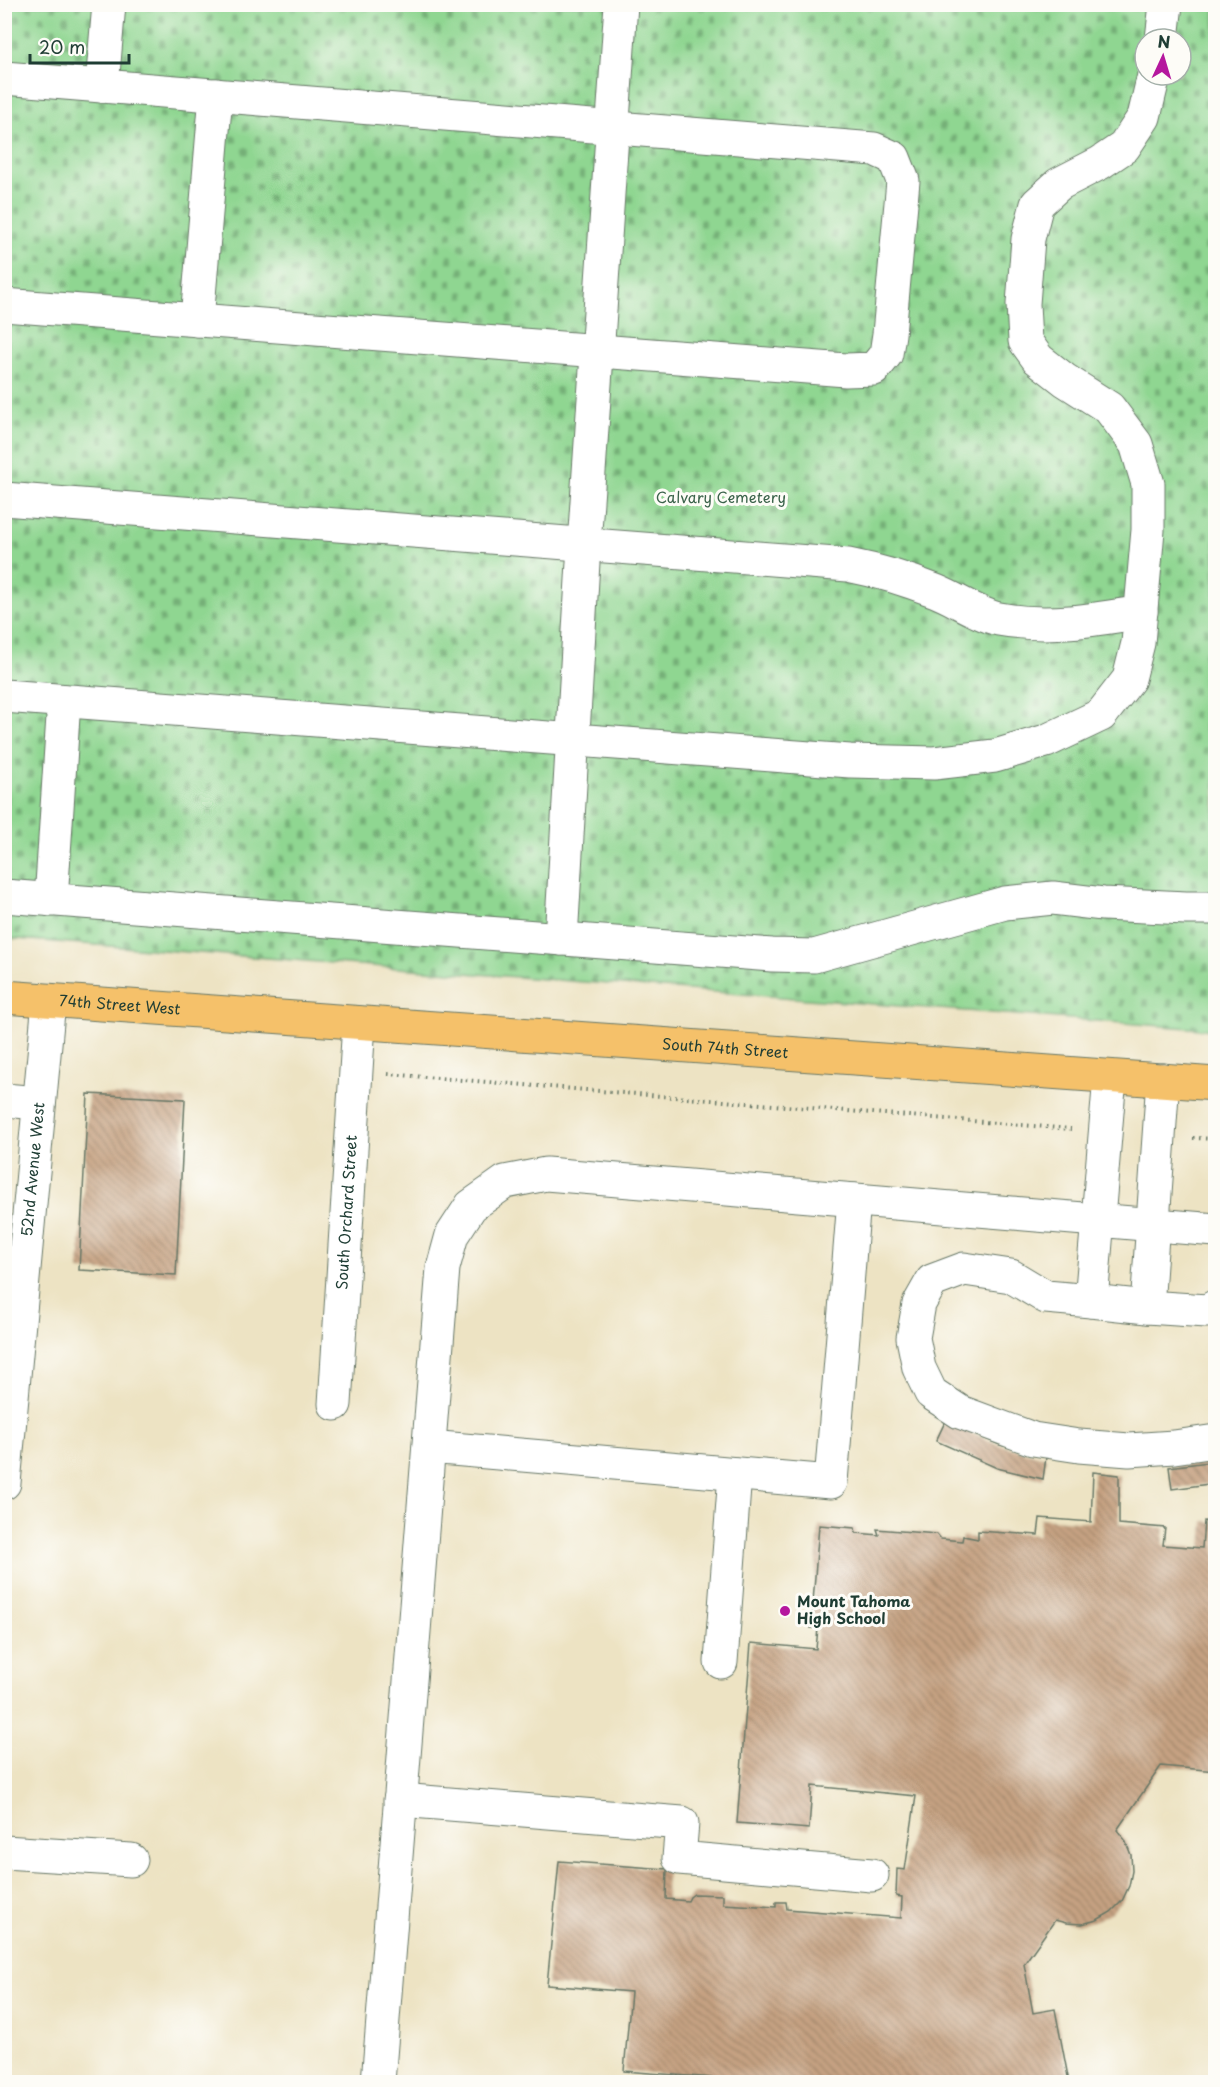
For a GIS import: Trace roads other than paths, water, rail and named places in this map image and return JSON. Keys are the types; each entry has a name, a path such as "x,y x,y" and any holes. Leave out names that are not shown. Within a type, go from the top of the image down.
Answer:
{"main road":[{"name":"74th Street West","path":"4,997 233,1015"},
{"name":"South 74th Street","path":"233,1015 1215,1084"}],"street":[{"path":"102,86 109,4"},
{"path":"561,939 584,544 621,4"},
{"path":"1163,27 1166,4"},
{"path":"4,78 874,149 894,158 903,182 886,354 874,369 846,370 4,305"},
{"path":"4,696 850,761 934,763 995,756 1046,741 1101,715 1129,679 1138,643 1148,530 1148,484 1136,444 1109,408 1065,380 1038,358 1025,341 1023,304 1028,239 1037,204 1059,184 1100,163 1124,147 1143,117 1151,87"},
{"path":"197,320 216,95"},
{"path":"4,499 848,565 880,571 937,591 997,618 1037,624 1081,622 1141,612"},
{"path":"51,900 64,701"},
{"path":"4,896 814,956 1005,903 1053,898 1103,904 1215,908"},
{"name":"52nd Avenue West","path":"5,1480 49,1001"},
{"name":"South Orchard Street","path":"335,1404 359,1023"},
{"path":"1091,1301 1110,1077"},
{"path":"1147,1307 1163,1080"},
{"path":"4,1100 39,1103"},
{"path":"378,2082 443,1268 452,1235 471,1206 505,1182 546,1174 1215,1230"},
{"path":"429,1448 831,1482 854,1200"},
{"path":"1215,1306 1207,1311 1046,1297 1011,1276 964,1269 932,1281 919,1304 913,1338 919,1368 931,1393 960,1412 1033,1439 1129,1450 1174,1447 1215,1440"},
{"path":"722,1662 735,1474"},
{"path":"400,1800 682,1823 679,1858 872,1875"},
{"path":"4,1852 131,1860"}],"place":[{"name":"Mount Tahoma High School","path":"785,1611"}],"park label":[{"name":"Calvary Cemetery","path":"721,498"}]}
